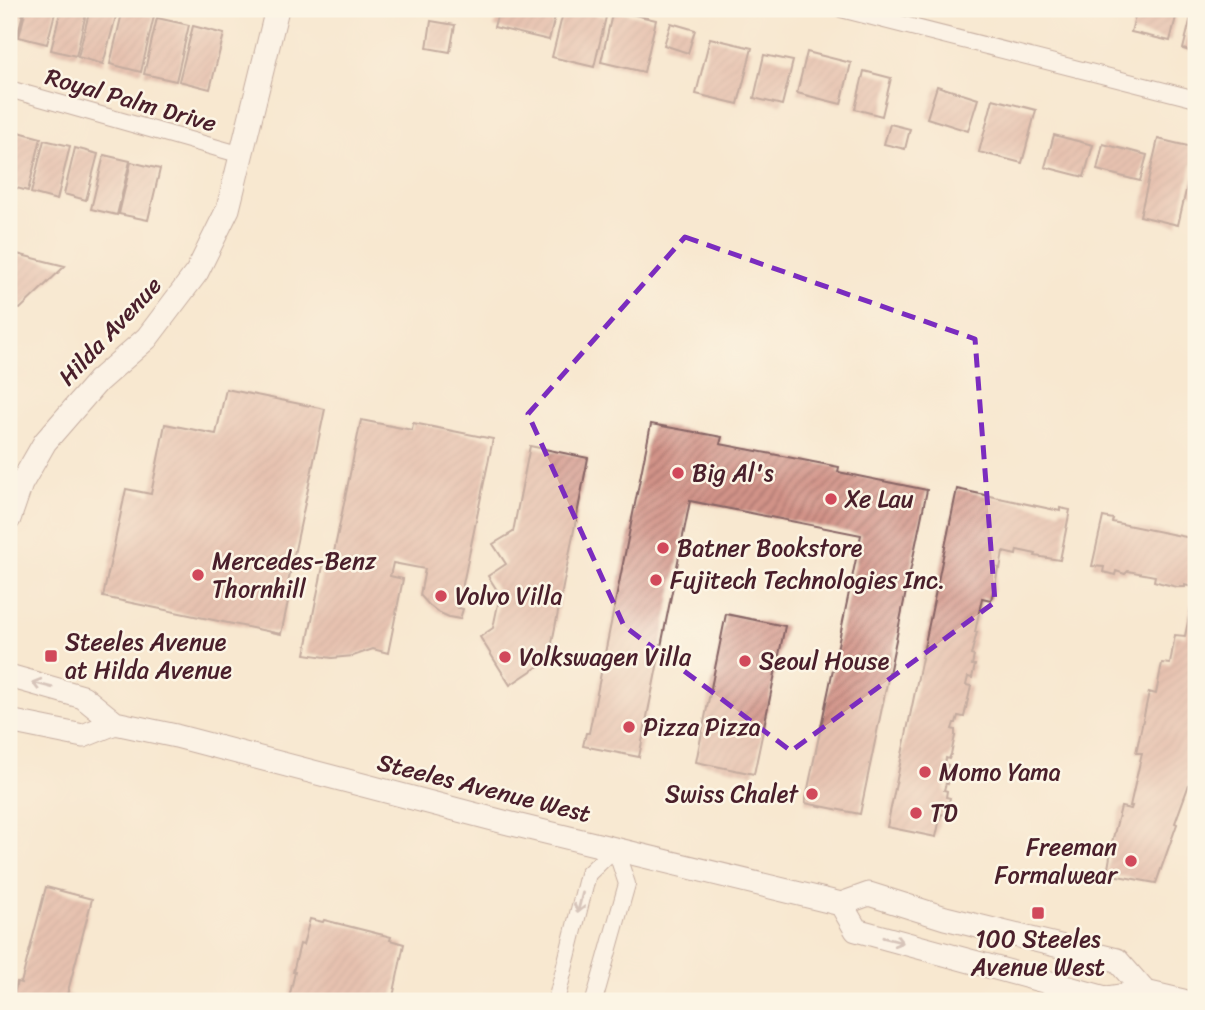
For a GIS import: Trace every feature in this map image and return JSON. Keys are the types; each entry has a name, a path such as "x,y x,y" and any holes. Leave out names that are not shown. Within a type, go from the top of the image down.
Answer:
{"main road":[{"name":"Hilda Avenue","path":"9,519 22,484 45,442 98,381 146,338 197,272 228,209 277,9"},
{"name":"Steeles Avenue West","path":"9,676 83,697 115,723 176,736 505,822 841,904 869,894 968,924 1117,960 1145,992"},
{"path":"9,721 83,736 115,723"},
{"path":"841,904 856,930 1106,998 1145,992 1183,1001"},
{"path":"961,958 968,924"}],"street":[{"path":"841,9 1196,99"},
{"name":"Royal Palm Drive","path":"9,89 242,155"},
{"path":"555,1001 588,874 615,848 627,884 594,1001"}],"highlighted area":[{"path":"685,237 975,339 995,602 791,751 624,626 528,414"}],"building":[{"path":"9,9 24,9 17,37 9,35"},
{"path":"26,9 56,9 47,44 19,37"},
{"path":"61,9 87,9 76,56 51,50"},
{"path":"90,9 118,9 103,64 78,57"},
{"path":"123,9 154,16 141,72 110,64"},
{"path":"499,9 557,9 549,40 494,27"},
{"path":"564,9 606,17 594,67 552,57"},
{"path":"1137,9 1160,9 1177,13 1170,41 1131,32"},
{"path":"1193,9 1196,9 1196,53 1183,49"},
{"path":"613,10 656,20 644,72 601,62"},
{"path":"157,18 189,25 176,81 144,74"},
{"path":"431,21 455,25 450,52 427,48"},
{"path":"671,23 695,30 688,53 664,45"},
{"path":"193,26 224,34 210,89 179,81"},
{"path":"710,38 752,48 738,104 696,94"},
{"path":"807,52 851,63 841,104 797,93"},
{"path":"764,55 793,61 782,105 754,98"},
{"path":"864,71 891,78 882,116 855,109"},
{"path":"937,86 978,99 968,131 927,118"},
{"path":"993,99 1036,110 1022,163 979,152"},
{"path":"890,124 910,129 905,149 884,144"},
{"path":"15,131 41,138 28,191 9,186 9,157"},
{"path":"1054,135 1093,145 1084,177 1045,167"},
{"path":"1158,139 1196,148 1178,225 1140,216"},
{"path":"44,140 70,146 57,200 31,193"},
{"path":"1103,144 1147,155 1140,181 1097,170"},
{"path":"75,148 98,154 86,200 64,194"},
{"path":"104,155 130,161 117,215 91,209"},
{"path":"131,162 160,169 148,220 119,214"},
{"path":"1196,170 1196,196 1189,194"},
{"path":"9,252 65,266 20,309 9,306"},
{"path":"226,389 325,409 285,597 289,597 281,634 103,597 126,489 151,494 165,424 216,434"},
{"path":"361,420 412,430 413,423 493,439 458,608 463,609 460,619 438,612 420,595 425,569 393,563 390,576 403,579 388,653 373,649 353,656 332,658 305,654 324,561 332,562"},
{"path":"651,424 722,437 720,444 839,467 838,472 927,490 860,814 805,803 861,535 690,501 639,757 583,746 586,733 589,733"},
{"path":"530,446 588,458 552,643 558,653 510,685 480,637 493,628 500,595 488,576 506,564 493,544 513,532"},
{"path":"957,489 1060,511 1060,508 1070,510 1060,560 1017,550 1016,555 1003,552 991,600 982,598 971,655 974,656 972,665 975,665 972,678 968,677 966,685 971,686 964,717 958,716 952,729 955,730 955,736 951,754 949,759 946,758 945,764 948,765 947,770 951,771 944,790 947,791 946,797 950,798 946,815 941,814 936,837 887,827"},
{"path":"1103,517 1113,519 1112,522 1196,539 1196,588 1161,583 1154,581 1155,576 1128,571 1125,574 1116,571 1115,575 1103,572 1104,567 1092,566"},
{"path":"1195,588 1196,765 1156,883 1107,874 1121,807 1131,809 1132,806 1142,753 1136,753 1149,692 1156,694 1162,663 1170,664 1175,635 1185,636"},
{"path":"726,614 785,626 754,774 696,762"},
{"path":"46,887 92,899 67,995 72,996 71,1001 12,1001 17,982 21,983"},
{"path":"310,919 391,937 390,940 404,944 393,997 390,997 389,1001 303,1001 289,998 300,944 303,945"},
{"path":"744,994 758,998 759,995 778,1001 742,1001"}],"place":[{"name":"Big Al's","path":"678,473"},
{"name":"Xe Lau","path":"831,499"},
{"name":"Batner Bookstore","path":"663,548"},
{"name":"Mercedes-Benz Thornhill","path":"198,575"},
{"name":"Fujitech Technologies Inc.","path":"656,580"},
{"name":"Volvo Villa","path":"441,596"},
{"name":"Steeles Avenue at Hilda Avenue","path":"51,656"},
{"name":"Volkswagen Villa","path":"505,657"},
{"name":"Seoul House","path":"745,661"},
{"name":"Pizza Pizza","path":"629,727"},
{"name":"Momo Yama","path":"925,772"},
{"name":"Swiss Chalet","path":"812,794"},
{"name":"TD","path":"916,813"},
{"name":"Freeman Formalwear","path":"1131,861"},
{"name":"100 Steeles Avenue West","path":"1038,913"}]}
